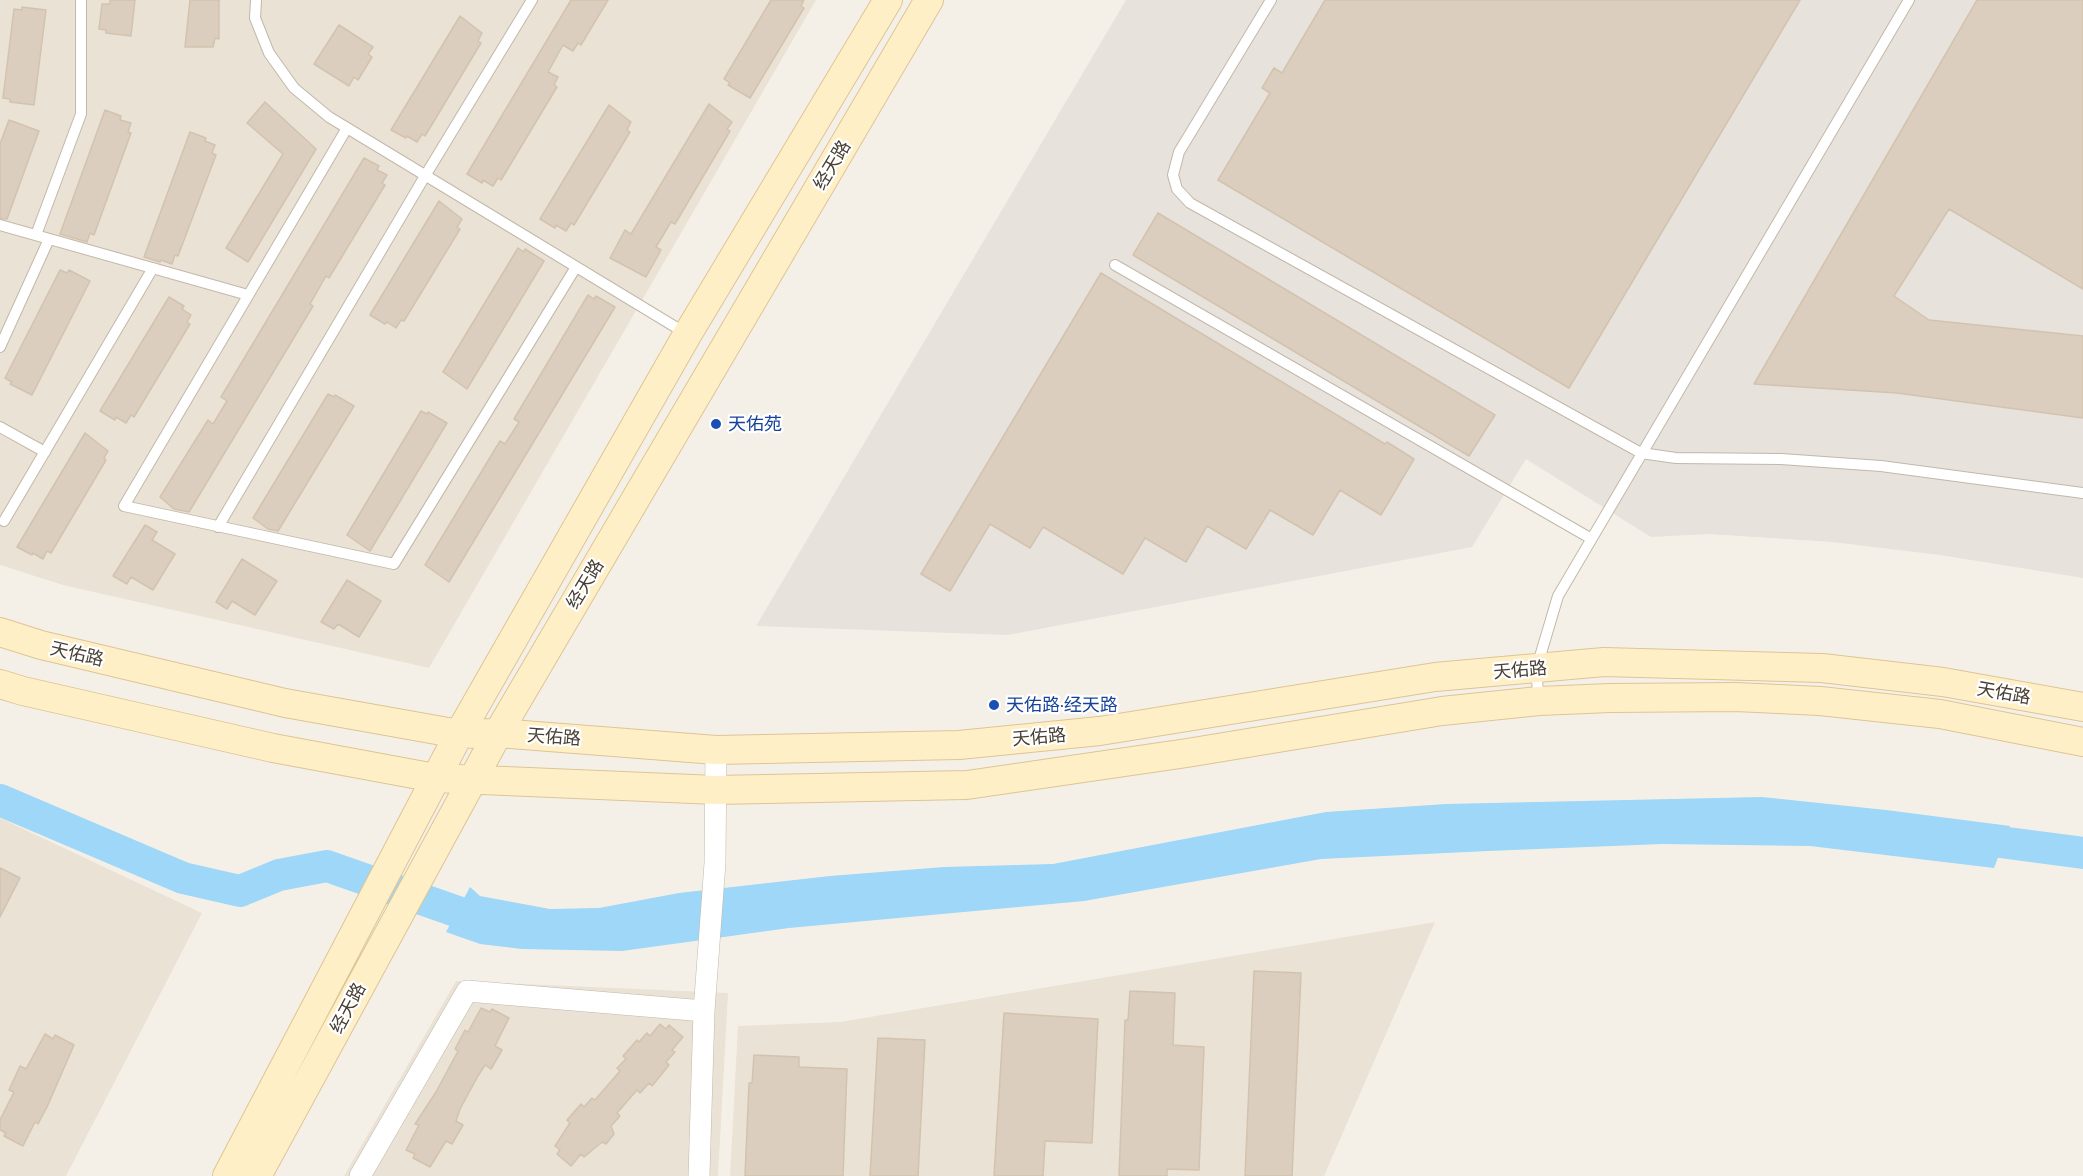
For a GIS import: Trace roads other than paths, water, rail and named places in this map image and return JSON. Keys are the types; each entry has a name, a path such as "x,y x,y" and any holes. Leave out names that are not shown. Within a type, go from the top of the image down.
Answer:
{"main road":[{"name":"经天路","path":"227,1176 459,734 687,334 888,0"},
{"name":"经天路","path":"256,1176 471,779 929,0"},
{"name":"天佑路","path":"0,632 41,645 285,703 459,734 498,733 716,750 958,745 1100,731 1435,677 1604,662 1822,668 1943,682 2083,707"},
{"name":"天佑路","path":"0,684 273,748 435,778 716,790 967,784 1187,753 1442,711 1539,701 1736,697 1820,701 1940,714 2083,742"},
{"path":"273,748 285,703"}],"street":[{"path":"699,1176 706,966 715,863 716,750"},
{"path":"360,1176 467,991 704,1011"}],"lane":[{"path":"36,235 81,114 81,0"},
{"path":"256,0 255,18 269,53 294,88 346,128 687,334"},
{"path":"218,527 425,176 532,0"},
{"path":"1271,0 1179,152 1173,175 1177,189 1190,203 1641,453 1676,458 1780,459 1881,466 2083,493"},
{"path":"1539,701 1536,669 1558,596 1590,538 1909,0"},
{"path":"346,128 124,506 394,564 576,267"},
{"path":"0,225 248,295"},
{"path":"0,347 49,239"},
{"path":"1115,265 1590,538"},
{"path":"4,521 153,268"},
{"path":"0,427 45,452"}],"water":[{"path":"1762,797 2010,826 1994,868 1810,846 1662,844 1488,851 1321,859 1084,901 789,928 622,951 522,949 480,944 446,932 470,887 480,896 550,909 599,908 679,893 830,876 944,867 1053,864 1326,812 1446,804"}],"waterway":[{"path":"0,800 183,878 240,891 279,875 327,866 498,926"},
{"path":"1962,837 2083,853"}],"place":[{"name":"天佑苑","path":"716,424"},
{"name":"天佑路·经天路","path":"994,705"}]}
